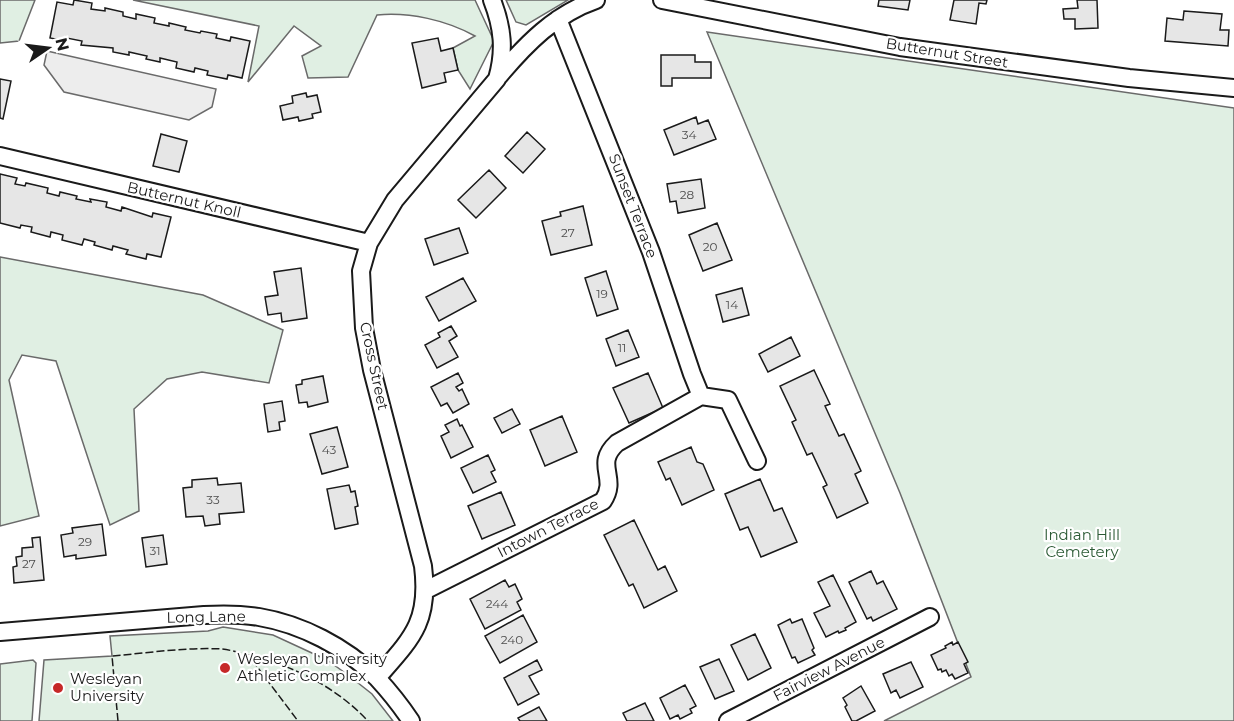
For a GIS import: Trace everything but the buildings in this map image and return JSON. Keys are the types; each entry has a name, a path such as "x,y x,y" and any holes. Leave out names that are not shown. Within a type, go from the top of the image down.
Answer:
{"street":[{"path":"492,0 501,32 502,58 497,80"},
{"name":"Cross Street","path":"377,678 414,632 423,611 426,590 423,566 372,370 364,328 361,271 369,243 395,200 537,35 558,19 596,0"},
{"name":"Butternut Street","path":"662,0 911,48 1129,78 1234,88"},
{"name":"Sunset Terrace","path":"558,19 651,252 701,396"},
{"name":"Butternut Knoll","path":"0,156 369,243"},
{"path":"701,396 728,400 757,462"},
{"name":"Intown Terrace","path":"426,590 603,501 610,491 605,463 609,451 617,443 701,396"},
{"name":"Long Lane","path":"0,632 204,615 233,614 259,617 288,624 352,656 377,678 411,721"},
{"name":"Fairview Avenue","path":"728,721 930,617"}],"green space":[{"path":"0,0 35,0 19,41 0,43"},
{"path":"133,0 475,0 494,41 470,89 458,70 453,48 475,36 428,18 377,15 348,77 308,78 302,56 321,46 294,26 248,82 259,26"},
{"path":"506,0 568,0 526,25 516,22"},
{"name":"Indian Hill Cemetery","path":"707,32 1234,108 1234,721 884,721 971,677 900,493"},
{"path":"0,257 203,295 283,330 269,383 202,372 167,379 134,409 139,511 110,525 56,361 22,355 9,380 39,516 0,526"},
{"name":"Wesleyan University Athletic Complex","path":"223,627 273,635 327,660 372,694 393,721 39,721 44,660 112,656 110,636 208,631"},
{"path":"33,660 36,663 32,721 0,721 0,664"}],"shaded area":[{"path":"47,51 216,89 212,107 189,120 64,92 44,65"}],"fence":[{"path":"118,721 112,656 208,649 225,649 249,655 298,672 328,688 368,721"},
{"path":"252,660 298,721"}],"place":[{"name":"Wesleyan University Athletic Complex","path":"225,668"},
{"name":"Wesleyan University","path":"58,688"}]}
